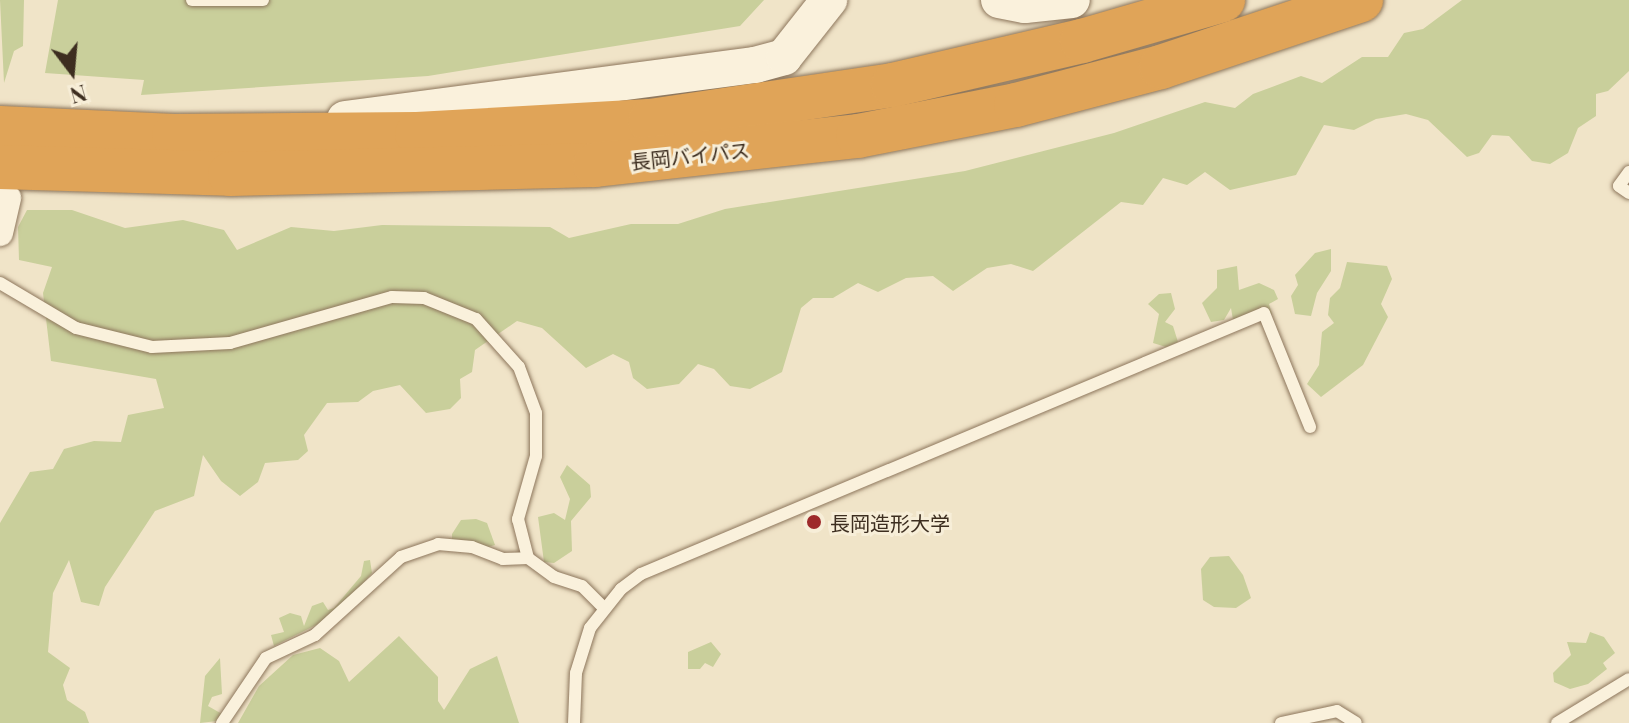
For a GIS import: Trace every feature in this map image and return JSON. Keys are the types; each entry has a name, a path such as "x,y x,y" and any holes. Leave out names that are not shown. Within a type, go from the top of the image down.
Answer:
{"highway":[{"name":"長岡バイパス","path":"0,128 245,135 539,129 782,103 1009,58 1223,0"},
{"name":"長岡バイパス","path":"4,183 595,165 858,136 1016,105 1161,67 1361,0"}],"street":[{"path":"245,135 755,65 784,57 829,0"},
{"path":"999,0 1025,5 1072,0"},
{"path":"0,233 4,183"}],"lane":[{"path":"192,0 263,0"},
{"path":"1629,172 1619,186 1629,193"},
{"path":"0,283 76,328 152,347 230,343 392,297 450,305 495,335 519,367 532,396 538,440 518,519 528,558"},
{"path":"574,723 572,697 581,650 603,607 641,574 1264,313 1310,427"},
{"path":"222,723 266,658 315,635 401,557 438,544 472,547 503,559 528,558 554,577 582,586 603,607"},
{"path":"1557,723 1629,679"},
{"path":"1281,723 1337,711 1356,723"}],"green space":[{"path":"0,0 24,0 23,46 14,51 4,83"},
{"path":"58,0 764,0 740,26 428,76 141,95 144,80 45,73"},
{"path":"1462,0 1629,0 1629,71 1608,91 1596,94 1596,116 1578,128 1568,153 1550,164 1532,161 1509,136 1492,135 1479,153 1467,157 1428,120 1406,114 1376,119 1354,130 1324,125 1296,175 1230,190 1205,172 1187,185 1163,178 1143,205 1121,202 1033,271 1011,264 987,268 953,291 933,276 906,278 878,292 858,283 833,298 813,298 801,308 782,372 750,389 730,386 714,369 698,364 679,384 647,389 633,378 629,362 613,354 586,368 542,328 517,321 475,350 472,372 460,379 461,398 450,409 426,413 400,385 373,391 358,402 327,403 304,435 308,451 298,460 265,463 258,482 240,496 221,481 203,455 194,496 155,511 105,587 99,606 81,602 69,560 53,593 48,652 70,668 63,685 67,700 85,712 89,723 0,723 0,523 30,472 53,469 64,449 94,441 121,442 128,415 164,408 156,379 51,361 43,293 52,267 19,260 18,227 27,210 72,210 125,228 183,220 224,230 237,250 291,227 334,231 382,225 550,227 569,238 631,224 678,224 725,209 965,171 1114,133 1205,102 1235,108 1253,94 1301,76 1322,83 1362,57 1388,57 1404,33 1423,29"},
{"path":"1331,249 1331,271 1317,293 1311,316 1295,314 1291,296 1298,285 1295,275 1315,253"},
{"path":"1347,262 1387,266 1392,279 1381,304 1388,317 1363,365 1321,397 1307,384 1319,365 1322,332 1334,323 1328,315 1330,298 1340,288"},
{"path":"1237,266 1239,290 1259,283 1274,290 1278,299 1269,304 1272,314 1245,324 1233,320 1231,308 1224,320 1211,322 1202,303 1217,288 1217,270"},
{"path":"1171,293 1175,309 1165,322 1173,326 1178,342 1166,347 1153,343 1159,314 1148,304 1159,294"},
{"path":"567,465 590,485 591,497 571,521 572,551 554,563 544,562 538,517 554,513 565,520 570,499 560,477"},
{"path":"476,519 487,523 495,545 467,553 452,540 452,534 461,520"},
{"path":"1229,556 1243,575 1251,598 1236,608 1214,607 1203,600 1201,569 1210,557"},
{"path":"370,560 372,573 334,616 274,646 271,635 284,632 279,618 290,613 301,616 304,626 312,606 323,602 328,610 334,608 361,576 364,561"},
{"path":"1590,632 1604,637 1615,653 1603,663 1607,669 1588,684 1570,689 1554,682 1553,673 1571,655 1567,642 1586,643"},
{"path":"399,636 438,677 438,701 444,710 470,669 497,656 519,723 238,723 259,686 293,655 320,648 339,661 349,682"},
{"path":"711,642 721,654 713,667 705,663 700,669 688,669 688,652"},
{"path":"220,658 222,694 212,697 208,706 222,714 217,721 200,723 205,676"}],"place":[{"name":"長岡造形大学","path":"814,522"}]}
